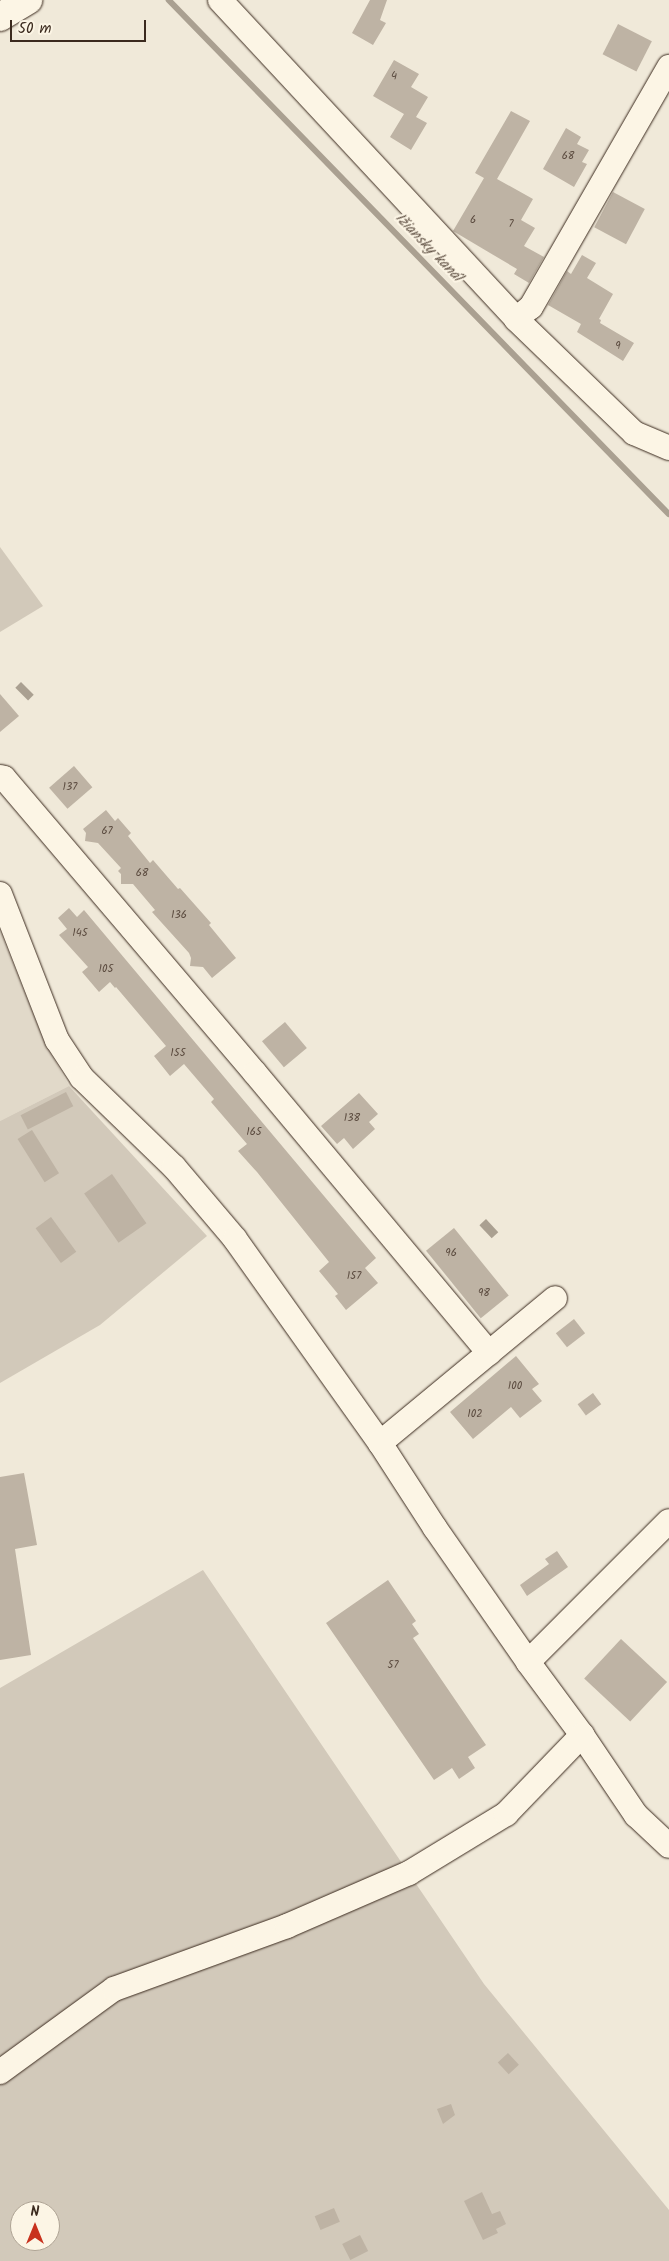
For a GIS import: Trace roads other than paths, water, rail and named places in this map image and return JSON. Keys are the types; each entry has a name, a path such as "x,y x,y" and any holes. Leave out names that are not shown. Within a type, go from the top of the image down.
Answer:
{"main road":[{"path":"0,17 28,0"}],"street":[{"path":"220,0 516,319 634,433 669,448"},
{"path":"516,319 531,307 669,67"},
{"path":"0,778 4,778 489,1353"},
{"path":"0,894 57,1040 82,1078 174,1167 235,1240 380,1443 435,1528 528,1662 582,1735 636,1815 669,1846"},
{"path":"380,1443 555,1298"},
{"path":"528,1662 669,1522"},
{"path":"0,2072 114,1989 287,1926 409,1873 506,1814 582,1735"}],"waterway":[{"name":"Ižiansky kanál","path":"169,0 669,514"}]}
